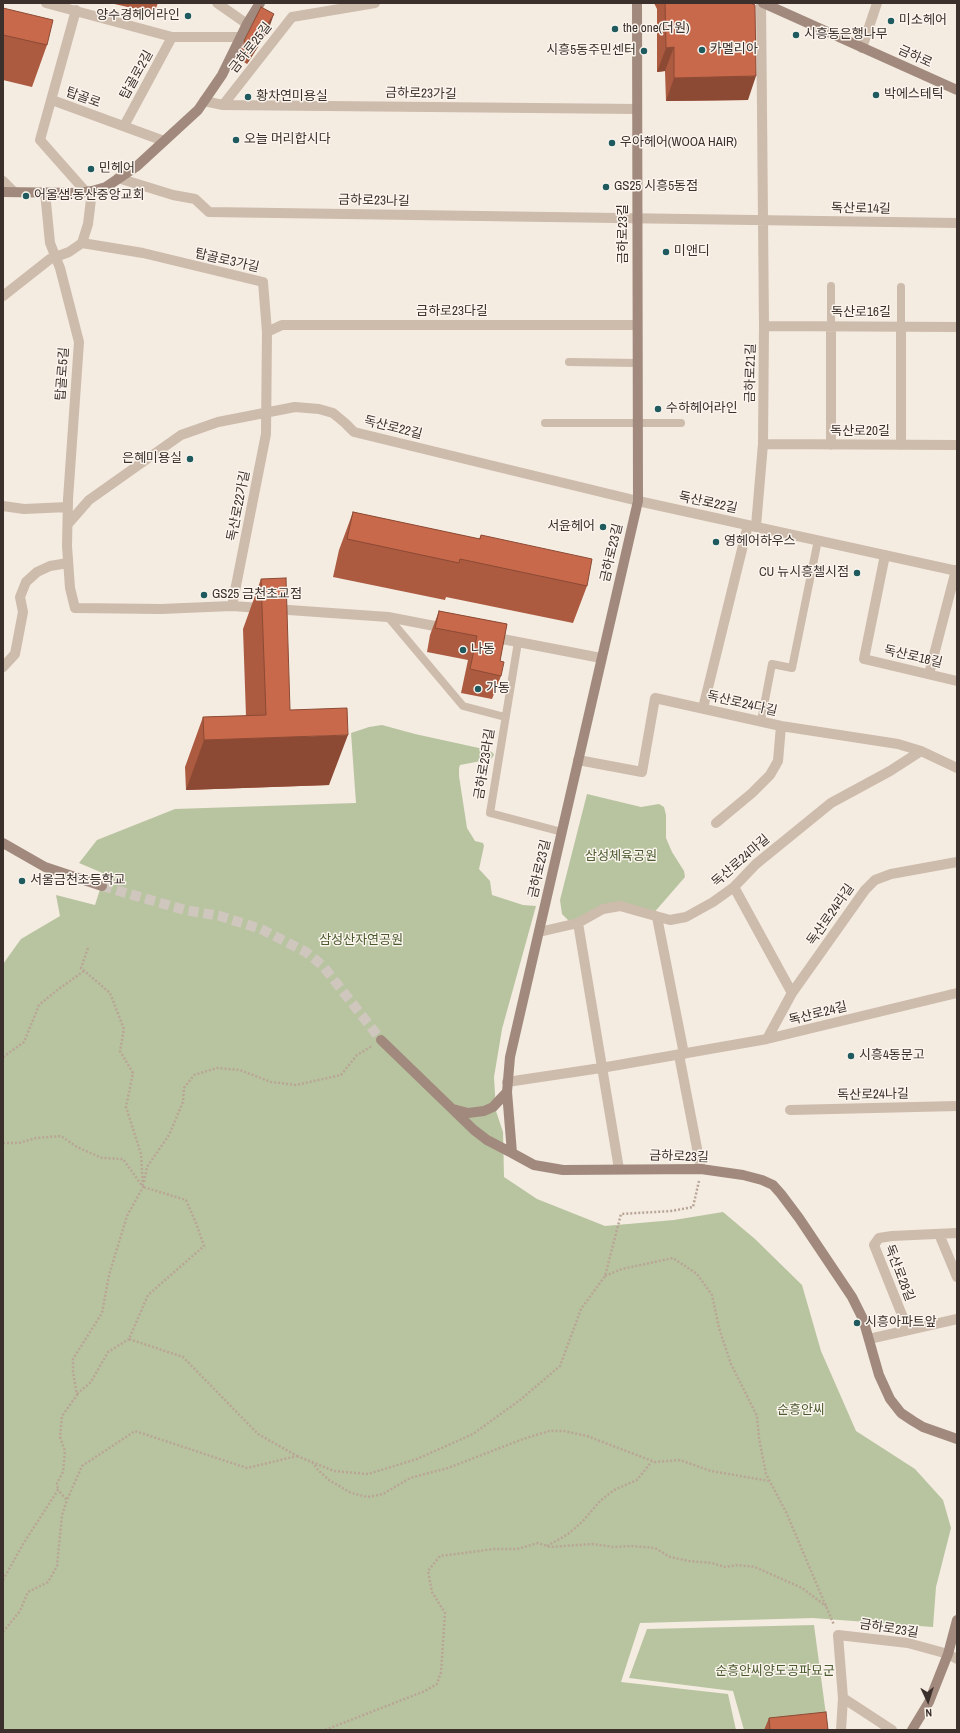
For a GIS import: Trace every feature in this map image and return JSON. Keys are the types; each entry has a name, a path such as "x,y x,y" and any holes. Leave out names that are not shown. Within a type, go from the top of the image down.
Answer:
{"street":[{"name":"탑골로2길","path":"46,3 172,37 241,37"},
{"path":"217,3 247,24"},
{"path":"3,192 89,191 106,187 137,166 198,110 222,75 247,24 260,3"},
{"name":"금하로25길","path":"223,105 292,17 375,3"},
{"name":"금하로23길","path":"637,3 638,501 510,1057 507,1092 512,1153 534,1165 563,1170 701,1169 743,1175 762,1180 773,1185 781,1194 852,1297 863,1319 879,1375 890,1399 901,1413 923,1427 957,1439"},
{"name":"금하로","path":"762,3 957,90"},
{"name":"금하로21길","path":"752,526 763,444 764,220 762,3"},
{"path":"862,48 877,3"},
{"path":"52,100 76,10"},
{"name":"탑골로2길","path":"124,126 172,37"},
{"name":"탑골로","path":"89,191 40,140 52,100 164,141"},
{"name":"금하로23가길","path":"204,101 223,105 637,109"},
{"name":"금하로23나길","path":"118,178 173,196 195,199 208,212 638,218"},
{"path":"3,181 14,192"},
{"path":"3,296 50,259 69,252 82,243 88,224 89,191"},
{"name":"탑골로5길","path":"45,192 50,243 56,256 78,342 68,507 68,563 70,588 74,608 161,609 232,606"},
{"path":"638,218 764,220"},
{"name":"독산로14길","path":"764,220 957,223"},
{"name":"탑골로3가길","path":"82,243 143,253 263,282 267,332 268,411"},
{"name":"금하로23다길","path":"267,332 282,325 638,325"},
{"name":"독산로16길","path":"764,326 957,327"},
{"path":"831,326 831,445"},
{"path":"901,326 901,445"},
{"name":"독산로22길","path":"68,524 89,500 181,435 218,422 268,411 295,407 319,409 333,413 354,432 638,501 956,570 928,674"},
{"name":"독산로22가길","path":"232,606 266,434 268,411"},
{"name":"독산로20길","path":"763,444 957,445"},
{"path":"3,506 24,509 68,507"},
{"name":"독산로22길","path":"703,708 752,526"},
{"name":"독산로18길","path":"885,555 864,659 957,681"},
{"path":"3,667 15,654 24,612 20,597 26,582 37,572 50,566 68,563"},
{"path":"232,606 388,617 457,630"},
{"path":"480,635 602,658"},
{"name":"독산로24다길","path":"578,760 642,772 655,698 781,726 898,744 921,751 957,768"},
{"path":"716,822 752,793 770,775 778,761 781,726"},
{"name":"독산로24마길","path":"539,932 578,923 604,909 620,906 670,920 686,917 734,888 756,864 830,804 890,771 921,751"},
{"path":"3,843 45,867 102,886"},
{"name":"독산로24라길","path":"767,1039 792,994 865,890 875,880 891,874 957,862"},
{"path":"734,888 792,994"},
{"path":"657,917 701,1169"},
{"path":"578,923 618,1169"},
{"name":"독산로24길","path":"507,1082 601,1068 767,1039 957,993"},
{"path":"381,1040 487,1140 512,1153"},
{"path":"453,1109 468,1113 484,1111 493,1107 507,1092"},
{"name":"독산로24나길","path":"790,1110 957,1106"},
{"name":"독산로28길","path":"908,1330 874,1245 879,1238 892,1236 957,1233"},
{"path":"939,1234 957,1277"},
{"path":"869,1339 957,1319"},
{"path":"912,1730 929,1702 952,1657 957,1620"},
{"path":"838,1634 843,1698 841,1730"},
{"name":"금하로23길","path":"838,1634 908,1643 952,1657"},
{"path":"843,1698 892,1730"}],"lane":[{"path":"831,286 831,326"},
{"path":"901,287 901,326"},
{"path":"569,362 637,363"},
{"path":"545,423 680,423"},
{"path":"761,721 772,664 792,668 818,540"},
{"name":"금하로23라길","path":"388,617 463,706 506,717"},
{"name":"금하로23라길","path":"518,642 490,813 562,832"}],"path":[{"path":"88,948 81,968 110,993 124,1030 120,1051 133,1073 126,1106 141,1154 144,1187"},
{"path":"3,1057 24,1042 39,1005 84,971"},
{"path":"76,1395 73,1359 102,1313 109,1275 127,1216 144,1187 147,1167 169,1135 183,1102 184,1088 194,1075 217,1068 240,1070 271,1082 296,1085 341,1075 357,1055 381,1040"},
{"path":"3,1143 19,1143 36,1138 61,1136 77,1147 102,1158 123,1159 144,1187 186,1200 204,1246 148,1295 129,1339 108,1352 90,1382 76,1395 62,1416 60,1437 65,1451 63,1472 56,1484 58,1490 67,1500"},
{"path":"129,1339 183,1358 258,1434 297,1456 334,1471 368,1474 417,1459 473,1434 520,1400 560,1366 581,1309 605,1276 621,1214 671,1211 694,1207 701,1169"},
{"path":"605,1276 622,1270 672,1258 697,1274 712,1295 719,1328 731,1364 757,1416 759,1438 766,1474 786,1512 838,1634"},
{"path":"3,1632 20,1611 28,1592 48,1582 57,1566 62,1515 82,1466 135,1431 247,1468 297,1456"},
{"path":"312,1462 329,1480 352,1492 368,1497 383,1494 410,1478 448,1468 471,1458 549,1431 564,1431 587,1436 655,1462 680,1460 711,1471 769,1481"},
{"path":"547,1546 568,1534 582,1522 600,1501 614,1490 637,1480 652,1461"},
{"path":"3,1580 23,1544 58,1490"},
{"path":"325,1730 425,1691 437,1684 441,1672 445,1613 432,1592 428,1571 440,1556 494,1549 517,1549 538,1543 550,1547 592,1544 614,1547 632,1546 655,1548 670,1558 712,1563 725,1567 738,1565 755,1567 769,1575 788,1580 802,1588 826,1606"}],"green space":[{"path":"382,725 488,750 493,753 494,755 491,759 460,765 459,776 467,828 475,841 483,843 484,846 479,869 490,881 492,895 523,905 536,906 502,1029 494,1077 496,1111 503,1132 504,1177 537,1199 605,1226 674,1220 723,1212 755,1239 802,1285 821,1351 856,1431 915,1469 943,1500 951,1528 936,1587 933,1627 813,1618 640,1623 621,1682 728,1694 736,1730 3,1730 3,964 21,939 60,916 56,895 95,905 105,874 79,863 97,840 175,809 356,803 351,733 369,727"},
{"name":"삼성체육공원","path":"587,794 641,807 659,804 664,807 666,815 666,838 672,852 684,871 685,877 652,915 620,906 578,923 568,920 562,914 560,900"},
{"name":"순흥안씨양도공파묘군","path":"814,1625 828,1730 744,1730 733,1691 629,1678 647,1629"}],"building":[{"name":"카멜리아","path":"665,3 750,3 755,5 756,76 674,78 674,47 666,48"},
{"path":"261,7 274,14 253,47 244,41"},
{"path":"3,8 53,20 47,45 3,35"},
{"path":"353,512 480,539 481,535 592,559 587,586 460,559 459,563 347,539"},
{"path":"286,578 290,710 347,708 348,735 204,740 203,717 266,715 261,579"},
{"path":"439,611 507,624 500,661 504,662 501,676 470,669 477,636 435,628"},
{"path":"826,1712 828,1730 770,1730 769,1718"}],"tunnel":[{"path":"102,886 185,910 220,916 261,929 306,952 323,966 381,1040"}],"place":[{"name":"양수경헤어라인","path":"188,16"},
{"name":"미소헤어","path":"891,21"},
{"name":"the one(더원)","path":"615,29"},
{"name":"시흥동은행나무","path":"796,35"},
{"name":"카멜리아","path":"702,50"},
{"name":"시흥5동주민센터","path":"644,51"},
{"name":"박에스테틱","path":"876,95"},
{"name":"황차연미용실","path":"248,97"},
{"name":"오늘 머리합시다","path":"236,140"},
{"name":"우아헤어(WOOA HAIR)","path":"612,143"},
{"name":"민헤어","path":"91,169"},
{"name":"GS25 시흥5동점","path":"606,187"},
{"name":"어울샘.동산중앙교회","path":"26,196"},
{"name":"미앤디","path":"666,252"},
{"name":"수하헤어라인","path":"658,409"},
{"name":"은혜미용실","path":"190,459"},
{"name":"서윤헤어","path":"603,527"},
{"name":"영헤어하우스","path":"716,542"},
{"name":"CU 뉴시흥첼시점","path":"857,573"},
{"name":"GS25 금천초교점","path":"204,595"},
{"name":"나동","path":"463,650"},
{"name":"가동","path":"478,689"},
{"name":"서울금천초등학교","path":"22,881"},
{"name":"시흥4동문고","path":"851,1056"},
{"name":"시흥아파트앞","path":"857,1323"}],"park label":[{"name":"삼성산자연공원","path":"361,941"},
{"name":"순흥안씨","path":"801,1411"}]}
